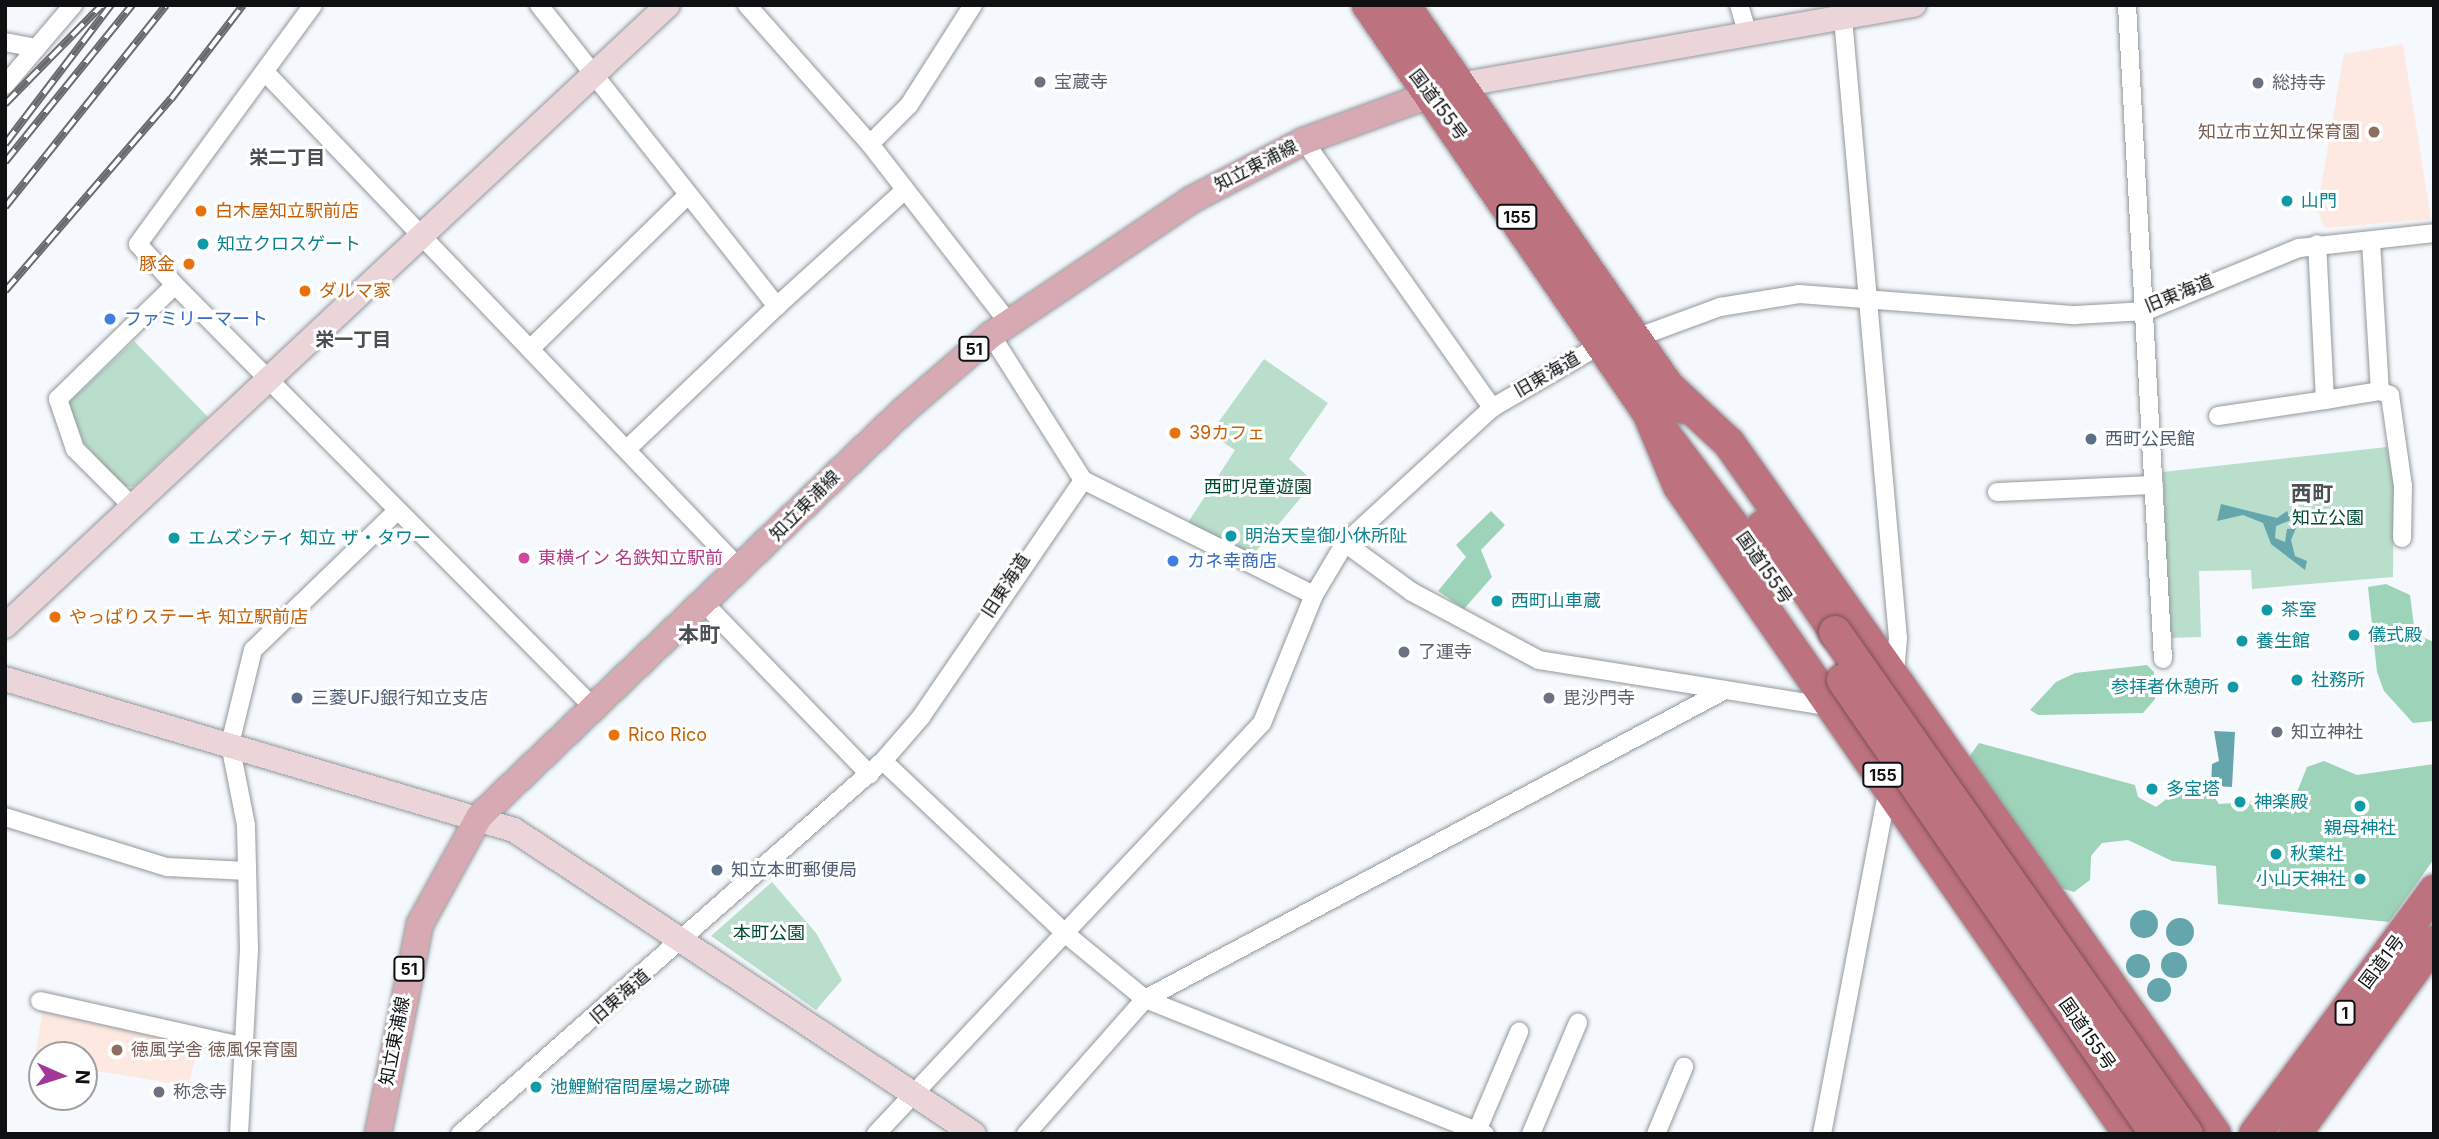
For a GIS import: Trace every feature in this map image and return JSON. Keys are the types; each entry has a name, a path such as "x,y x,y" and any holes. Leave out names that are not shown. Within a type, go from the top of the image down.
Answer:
{"highway":[{"name":"国道155号","path":"1368,5 1427,93 1618,341 1671,389 1827,638 2157,1134"},
{"name":"国道155号","path":"1404,5 1459,85 1618,341 1648,412 1827,638 2187,1134"},
{"name":"155","path":"1671,389 1729,443 1932,722 2216,1134"},
{"name":"155","path":"1648,412 1679,486 1889,783 2129,1134"},
{"name":"国道1号","path":"2255,1134 2434,891"},
{"name":"国道1号","path":"2295,1134 2434,942"}],"main road":[{"name":"知立東浦線","path":"378,1134 420,924 478,817 741,570 903,411 1000,329 1191,200 1304,141 1427,93 1459,85"}],"street":[{"path":"49,34 57,5"},
{"path":"5,85 73,5"},
{"path":"313,5 266,73 138,244 268,382 593,707"},
{"path":"539,5 686,197 777,306"},
{"path":"5,626 668,5"},
{"path":"747,5 870,144 904,191 1000,329 1083,480 1314,594"},
{"path":"870,144 909,105 973,5"},
{"path":"1739,5 1748,34"},
{"path":"1459,85 1748,34 1843,12 1914,5"},
{"path":"2127,5 2146,311 2163,659"},
{"path":"1843,12 1898,638 1895,673"},
{"path":"5,42 36,48"},
{"path":"266,73 741,570"},
{"path":"1304,141 1492,408"},
{"path":"626,449 904,191"},
{"path":"530,349 686,197"},
{"name":"旧東海道","path":"876,1134 1067,935 1262,723 1314,594 1345,543 1492,408 1618,341 1692,314 1768,298 1868,296 2075,315 2146,311 2317,244 2434,233"},
{"path":"2371,241 2380,391"},
{"path":"2317,244 2325,400"},
{"path":"133,508 75,449 58,399 176,285"},
{"path":"2218,415 2380,391 2390,395 2403,486 2402,538"},
{"name":"旧東海道","path":"460,1134 681,945 870,775 921,717 1083,480"},
{"path":"1997,492 2154,485"},
{"path":"239,1134 245,1047 246,825 230,744 253,650 396,512"},
{"path":"1345,543 1412,592 1539,660 1932,722"},
{"path":"703,603 870,775"},
{"path":"5,679 478,817 514,830 681,945 974,1134"},
{"path":"1026,1134 1145,999 1725,690"},
{"path":"883,761 1067,935 1145,999 1473,1132 1519,1032"},
{"path":"1822,1134 1889,783"},
{"path":"5,817 167,867 247,871"},
{"path":"40,1001 245,1047"},
{"path":"1531,1134 1578,1023"},
{"path":"1656,1134 1684,1067"}],"shaded area":[{"name":"知立市立知立保育園","path":"2403,44 2431,219 2325,228 2317,210 2344,54"},
{"name":"徳風学舎 徳風保育園","path":"43,1008 199,1045 188,1086 98,1071 98,1041 37,1041"}],"green space":[{"path":"134,341 208,417 133,487 122,486 84,443 68,403"},
{"name":"西町児童遊園","path":"1264,359 1328,403 1289,459 1314,482 1252,556 1187,524 1235,450 1210,434"},
{"name":"知立公園","path":"2387,447 2394,487 2393,577 2252,589 2251,570 2199,571 2201,637 2168,638 2163,472"},
{"path":"1491,511 1505,525 1481,550 1492,577 1464,609 1438,591 1466,557 1456,545"},
{"path":"2386,584 2410,595 2415,634 2434,642 2434,721 2413,723 2384,691 2377,672 2368,587"},
{"path":"2147,665 2154,672 2155,699 2143,713 2038,715 2030,710 2056,682 2075,673"},
{"path":"1979,743 2135,785 2138,797 2156,807 2189,782 2209,790 2219,804 2276,800 2297,792 2307,767 2324,761 2357,775 2434,764 2434,859 2389,922 2218,904 2216,866 2172,861 2128,840 2102,843 2091,856 2090,880 2074,892 2061,888 1969,757"},
{"name":"本町公園","path":"772,882 816,933 842,980 816,1010 711,936"}],"water":[{"path":"2221,504 2277,518 2287,511 2291,520 2276,526 2275,538 2285,542 2287,529 2296,528 2291,540 2295,556 2307,561 2305,570 2271,544 2263,523 2243,515 2217,521"},
{"path":"2214,731 2235,732 2232,787 2211,786 2212,764 2219,761"},
{"path":"2144,910 2154,914 2158,924 2154,934 2144,938 2134,934 2130,924 2134,914"},
{"path":"2180,918 2190,922 2194,932 2190,942 2180,946 2170,942 2166,932 2170,922"},
{"path":"2174,952 2183,956 2187,965 2183,974 2174,978 2165,974 2161,965 2165,956"},
{"path":"2138,954 2147,957 2150,966 2147,975 2138,978 2129,975 2126,966 2129,957"},
{"path":"2159,978 2168,981 2171,990 2168,999 2159,1002 2150,999 2147,990 2150,981"}],"railway":[{"path":"5,144 111,5"},
{"path":"5,162 132,5"},
{"path":"5,207 166,5"},
{"path":"5,291 171,99 243,5"},
{"path":"5,104 101,6"}],"place":[{"name":"宝蔵寺","path":"1040,82"},
{"name":"総持寺","path":"2258,83"},
{"name":"知立市立知立保育園","path":"2374,132"},
{"name":"山門","path":"2287,201"},
{"name":"白木屋知立駅前店","path":"201,211"},
{"name":"知立クロスゲート","path":"203,244"},
{"name":"豚金","path":"189,264"},
{"name":"ダルマ家","path":"305,291"},
{"name":"ファミリーマート","path":"110,319"},
{"name":"39カフェ","path":"1175,433"},
{"name":"西町公民館","path":"2091,439"},
{"name":"明治天皇御小休所阯","path":"1231,536"},
{"name":"エムズシティ 知立 ザ・タワー","path":"174,538"},
{"name":"東横イン 名鉄知立駅前","path":"524,558"},
{"name":"カネ幸商店","path":"1173,561"},
{"name":"西町山車蔵","path":"1497,601"},
{"name":"茶室","path":"2267,610"},
{"name":"やっぱりステーキ 知立駅前店","path":"55,617"},
{"name":"儀式殿","path":"2354,635"},
{"name":"養生館","path":"2242,641"},
{"name":"了運寺","path":"1404,652"},
{"name":"社務所","path":"2297,680"},
{"name":"参拝者休憩所","path":"2233,687"},
{"name":"三菱UFJ銀行知立支店","path":"297,698"},
{"name":"毘沙門寺","path":"1549,698"},
{"name":"知立神社","path":"2277,732"},
{"name":"Rico Rico","path":"614,735"},
{"name":"多宝塔","path":"2152,789"},
{"name":"神楽殿","path":"2240,802"},
{"name":"親母神社","path":"2360,806"},
{"name":"秋葉社","path":"2276,854"},
{"name":"知立本町郵便局","path":"717,870"},
{"name":"小山天神社","path":"2360,879"},
{"name":"徳風学舎 徳風保育園","path":"117,1050"},
{"name":"池鯉鮒宿問屋場之跡碑","path":"536,1087"},
{"name":"称念寺","path":"159,1092"}],"district":[{"name":"栄二丁目","path":"287,158"},
{"name":"栄一丁目","path":"353,340"},
{"name":"西町","path":"2312,494"},
{"name":"本町","path":"699,635"}]}
